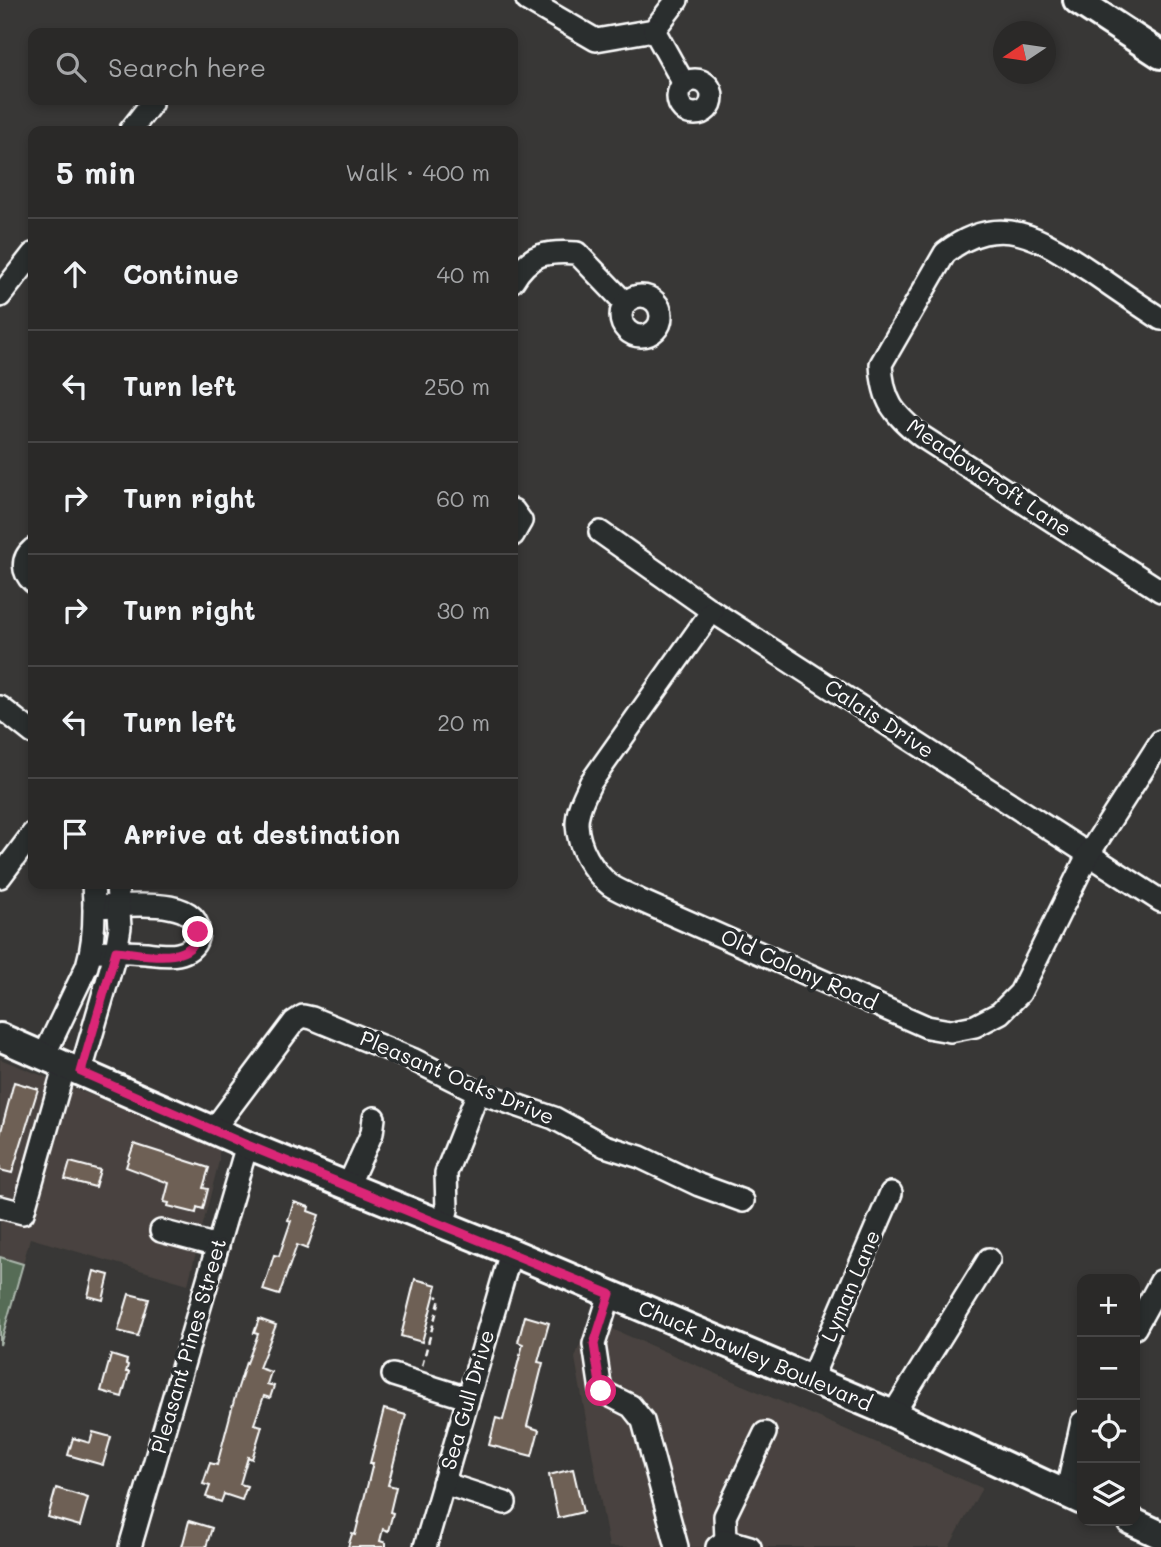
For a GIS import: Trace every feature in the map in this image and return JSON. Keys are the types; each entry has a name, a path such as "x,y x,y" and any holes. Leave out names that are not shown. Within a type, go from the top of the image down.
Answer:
{"main road":[{"path":"1077,0 1161,55"},
{"name":"Chuck Dawley Boulevard","path":"0,1037 247,1145 511,1252 893,1414 1074,1498"},
{"path":"1140,1525 1161,1535"}],"street":[{"path":"527,0 596,40 654,30 677,0"},
{"path":"654,30 684,84"},
{"path":"134,126 150,105"},
{"name":"Meadowcroft Lane","path":"1161,319 1033,236 1008,231 985,233 962,240 945,253 881,364 882,385 889,406 921,436 1161,591"},
{"path":"518,272 523,264 550,251 577,253 625,303"},
{"path":"0,296 28,260"},
{"name":"Calais Drive","path":"600,532 712,611 1161,901"},
{"path":"28,556 24,568 28,577"},
{"name":"Old Colony Road","path":"712,611 591,782 582,801 577,823 583,846 594,870 612,886 927,1027 950,1031 975,1026 1000,1013 1020,993 1088,855 1161,741"},
{"path":"0,707 28,729"},
{"path":"0,877 28,840"},
{"path":"0,1206 23,1213 92,950 93,889"},
{"path":"63,1064 116,951 120,927 117,889"},
{"path":"92,950 175,955 189,950 197,942 198,932 196,920 186,911 171,906 94,907"},
{"name":"Pleasant Oaks Drive","path":"214,1130 294,1021 303,1016 312,1017 412,1059 478,1092 554,1118 606,1146 640,1157 743,1202"},
{"path":"443,1225 447,1210 446,1174 478,1092"},
{"path":"348,1186 372,1133 374,1118"},
{"name":"Pleasant Pines Street","path":"130,1547 247,1145"},
{"name":"Lyman Lane","path":"810,1379 891,1193"},
{"path":"162,1231 218,1246"},
{"name":"Sea Gull Drive","path":"425,1547 511,1252"},
{"path":"893,1414 989,1259"},
{"path":"1140,1319 1161,1281"},
{"path":"610,1294 594,1344 601,1391 631,1406 643,1421 677,1547"},
{"path":"393,1375 467,1398"},
{"path":"750,1547 721,1544 725,1516 765,1433"},
{"path":"1074,1498 1078,1463"},
{"path":"443,1483 505,1503"}],"path":[{"path":"417,1382 437,1299"}],"shaded area":[{"path":"0,1059 210,1142 219,1151 219,1161 188,1284 30,1238 23,1264 0,1257"},
{"path":"589,1319 982,1488 949,1547 609,1547 575,1358"}],"green space":[{"path":"0,1257 23,1264 0,1345"}],"building":[{"path":"14,1082 38,1089 12,1173 0,1170 0,1135"},
{"path":"134,1144 209,1168 203,1188 208,1189 203,1209 197,1207 196,1213 168,1206 169,1203 164,1202 169,1183 126,1167"},
{"path":"70,1162 100,1170 95,1187 65,1179"},
{"path":"294,1202 309,1207 308,1211 319,1215 307,1249 297,1245 279,1295 263,1290 274,1255 279,1256 291,1221 288,1220"},
{"path":"94,1271 109,1275 103,1300 88,1296"},
{"path":"415,1279 437,1285 422,1342 401,1336"},
{"path":"129,1294 149,1299 138,1336 118,1331"},
{"path":"525,1316 549,1323 538,1362 543,1363 527,1426 539,1430 532,1456 489,1445 496,1418 503,1420 523,1344 518,1342"},
{"path":"259,1319 276,1325 259,1368 271,1372 267,1384 274,1386 270,1398 264,1396 254,1424 262,1426 252,1459 248,1457 240,1484 247,1486 242,1500 224,1494 221,1502 206,1497 210,1486 203,1484 210,1463 217,1465 235,1397 258,1334 254,1333"},
{"path":"111,1355 127,1360 126,1372 129,1372 122,1397 101,1391"},
{"path":"384,1409 406,1415 388,1485 396,1487 388,1531 383,1529 380,1541 386,1543 386,1547 348,1547 352,1534 355,1535"},
{"path":"93,1432 111,1437 103,1465 68,1455 73,1438 90,1443"},
{"path":"573,1469 583,1512 558,1518 549,1475"},
{"path":"56,1488 88,1498 80,1526 48,1517"},
{"path":"189,1521 212,1528 206,1547 182,1547"}],"route":[{"path":"198,932 197,942 189,950 175,955 116,951 81,1072 247,1145 610,1294 594,1344 601,1391"}]}
